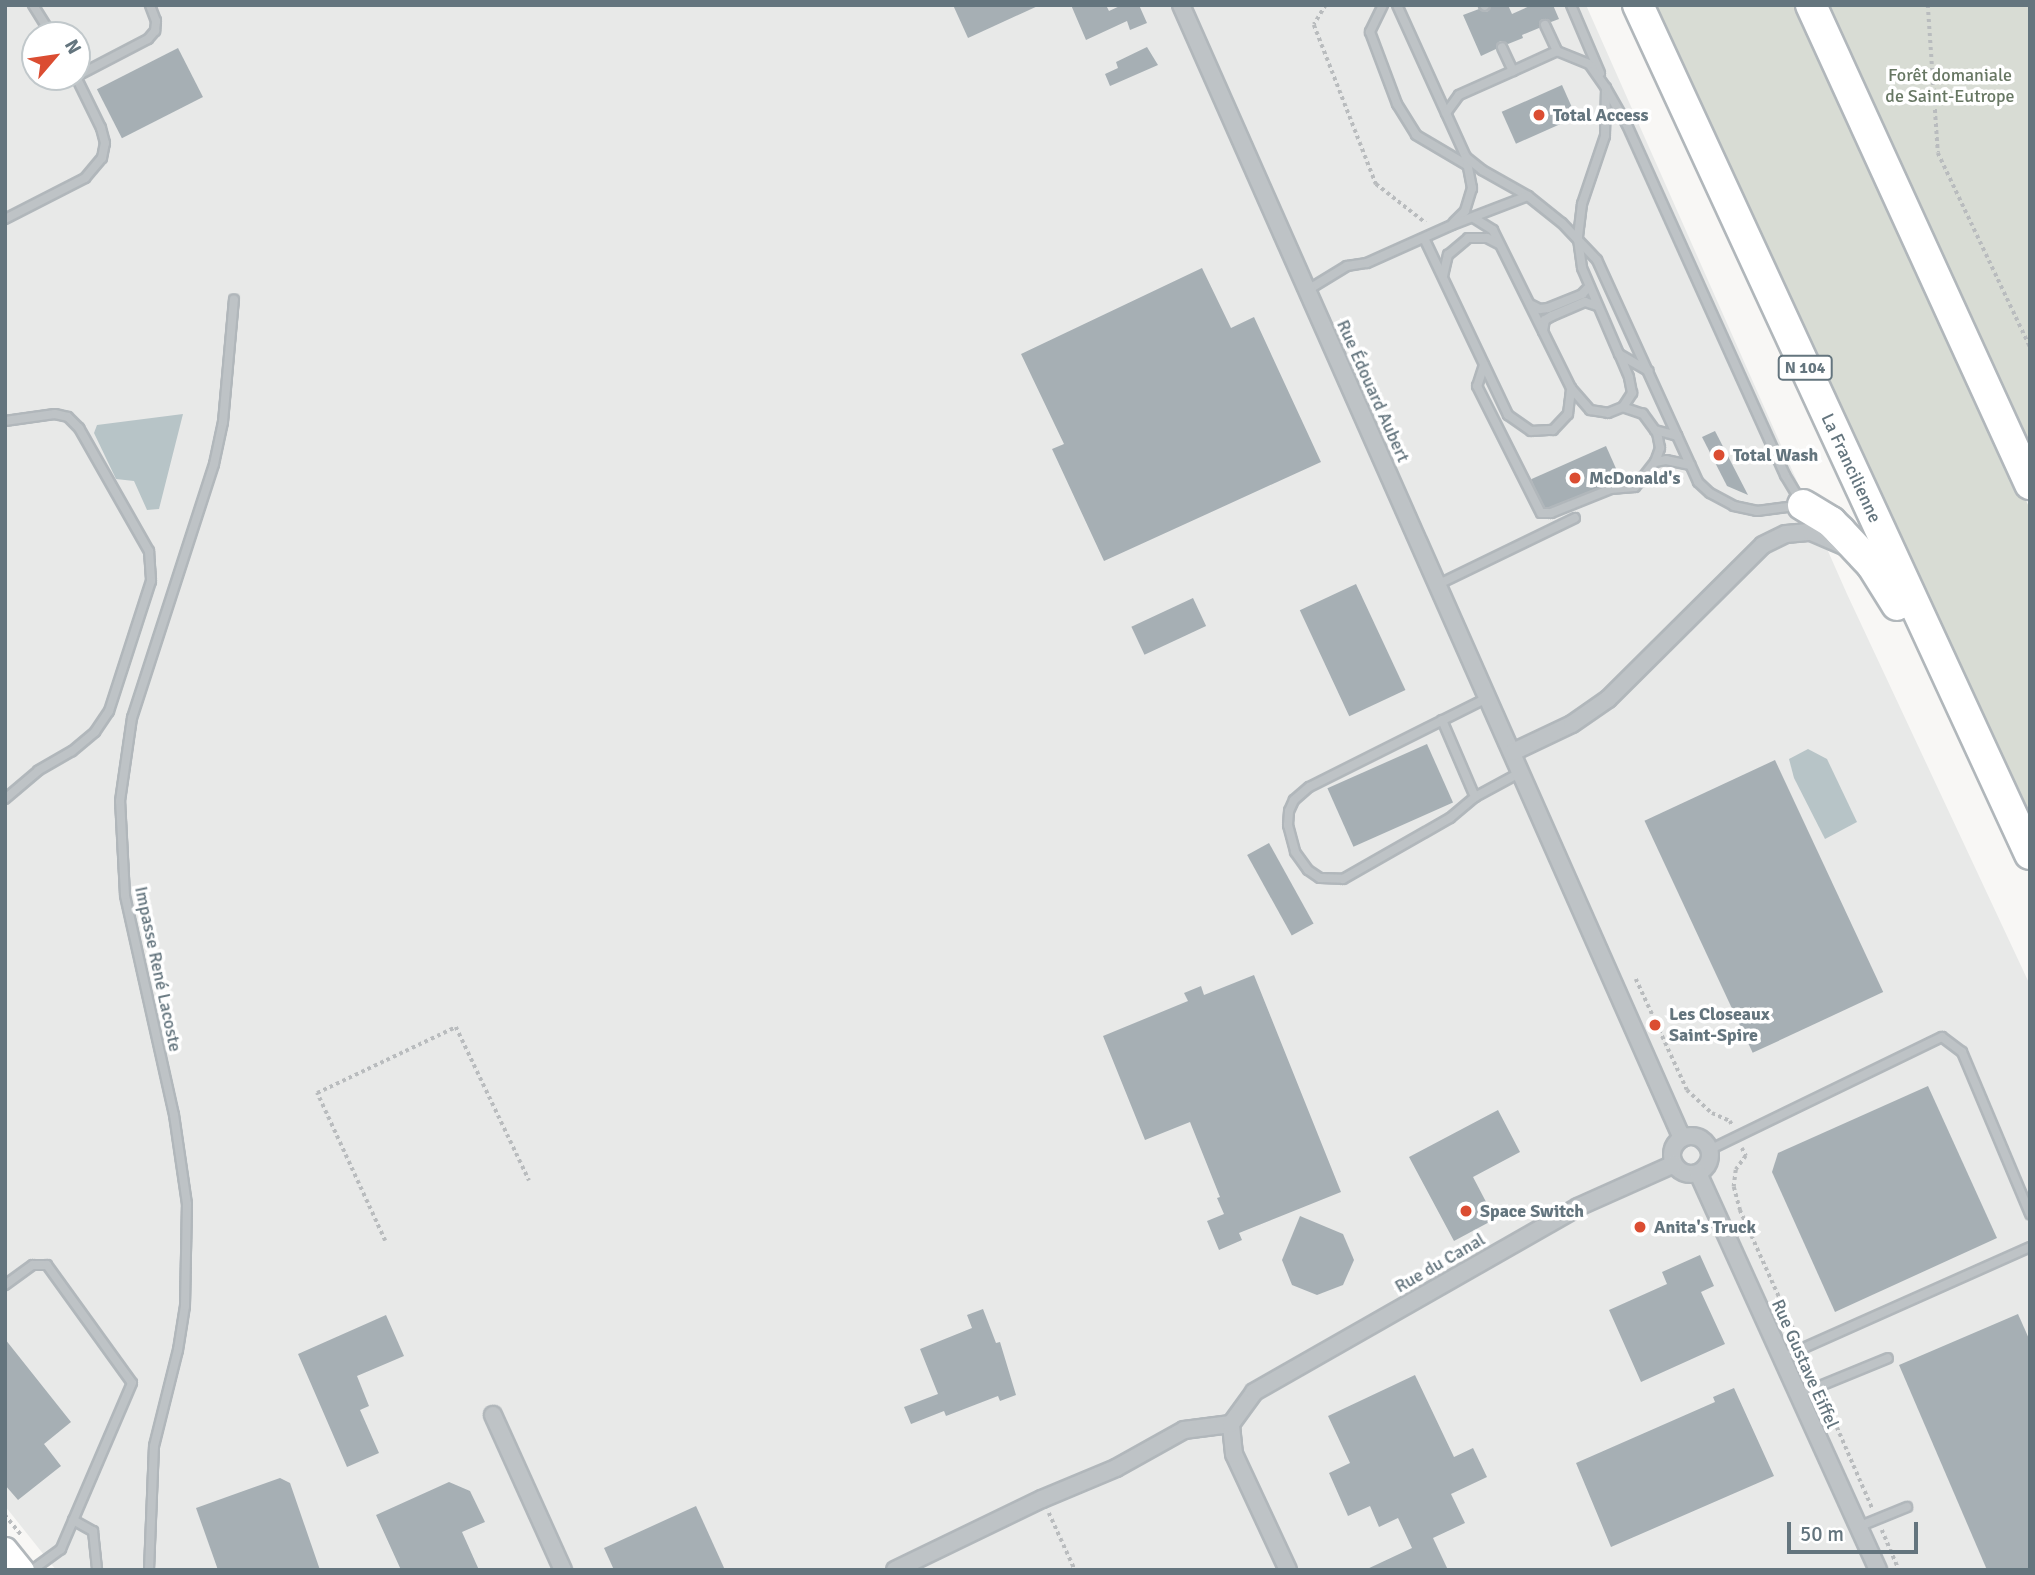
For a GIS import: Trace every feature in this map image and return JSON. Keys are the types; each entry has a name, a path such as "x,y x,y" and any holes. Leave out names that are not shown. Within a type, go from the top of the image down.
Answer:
{"highway":[{"name":"La Francilienne","path":"1637,5 2030,854"},
{"path":"1811,5 2030,484"},
{"path":"1803,505 1832,522 1855,550 1872,565 1893,596 1972,770 1996,782"}],"street":[{"name":"Rue Édouard Aubert","path":"1181,5 1682,1138"},
{"path":"1513,752 1572,724 1608,699 1763,545 1786,534 1811,532 1855,550"},
{"path":"1682,1138 1699,1138 1709,1150 1709,1161 1698,1173 1687,1174 1674,1164 1671,1152 1682,1138"},
{"name":"Rue du Canal","path":"1234,1419 1254,1392 1342,1340 1578,1207 1626,1183 1674,1164"},
{"name":"Rue Gustave Eiffel","path":"1698,1173 1878,1570"},
{"path":"493,1415 563,1570"},
{"path":"895,1570 1042,1499 1116,1468 1184,1430 1234,1419 1232,1446 1239,1469 1288,1570"},
{"path":"5,1549 22,1570"}],"lane":[{"path":"33,5 43,21"},
{"path":"91,69 148,39 156,31 156,21 150,5"},
{"path":"1383,5 1370,32 1397,104 1416,135 1528,196 1578,239 1597,260 1698,482 1710,494 1734,506 1757,511 1803,505 1784,475 1627,125 1589,64 1557,51 1545,25"},
{"path":"1397,5 1467,161 1472,188 1465,211 1452,225"},
{"path":"1474,218 1493,230 1571,388 1590,410 1608,413 1623,407 1632,394 1629,377 1589,287 1578,239 1582,204 1605,136 1606,88 1571,5"},
{"path":"1502,47 1513,71"},
{"path":"1446,113 1460,95 1557,51"},
{"path":"5,219 85,178 102,158 106,143 83,91"},
{"path":"1306,291 1347,266 1367,263 1452,225 1528,196"},
{"path":"1424,238 1508,415 1531,431 1553,430 1569,414 1571,388"},
{"path":"1443,279 1448,255 1468,238 1488,238 1499,244"},
{"path":"1530,304 1540,310 1548,308 1582,294 1589,287"},
{"name":"Impasse René Lacoste","path":"149,1570 154,1447 178,1349 187,1287 187,1204 174,1115 125,895 120,801 132,718 214,464 223,422 234,299"},
{"path":"1543,331 1545,320 1552,316 1585,302 1597,306"},
{"path":"1619,354 1648,371"},
{"path":"1485,365 1477,386 1541,513 1552,513 1611,489 1635,487 1654,463 1660,448 1655,430 1643,414 1623,407"},
{"path":"5,421 55,414 68,417 73,422 149,551 151,572 151,581 109,711 95,732 72,751 38,771 5,799"},
{"path":"1655,430 1677,436"},
{"path":"1654,463 1678,461 1690,465"},
{"path":"1439,584 1575,518"},
{"path":"1489,697 1309,787 1294,800 1289,811 1288,825 1296,852 1308,870 1320,878 1343,879 1450,818 1475,797 1522,772"},
{"path":"1442,720 1475,797"},
{"path":"1709,1150 1942,1037 1962,1052 2030,1214"},
{"path":"1781,1358 2030,1247"},
{"path":"5,1285 33,1265 47,1265 132,1383 61,1549 32,1570"},
{"path":"1798,1395 1888,1358"},
{"path":"1858,1527 1907,1507"},
{"path":"73,1520 93,1531 97,1570"}],"path":[{"path":"1326,5 1314,25 1376,184 1436,232"},
{"path":"1928,5 1938,153 2030,347"},
{"path":"1636,979 1687,1090 1712,1113 1730,1121 1746,1156 1736,1170 1734,1187 1740,1210 1899,1570"},
{"path":"385,1241 317,1093 456,1027 529,1180"},
{"path":"1042,1499 1075,1570"}],"shaded area":[{"path":"5,5 1586,5 1847,594 2030,985 2030,1570 56,1570 5,1506"},
{"path":"183,414 159,509 147,510 134,481 116,479 94,433 97,425"},
{"path":"1808,749 1827,759 1857,822 1825,839 1794,778 1789,759"}],"green space":[{"path":"1649,5 1799,5 2030,509 2030,824"},
{"name":"Forêt domaniale de Saint-Eutrope","path":"1824,5 2030,5 2030,450"}],"building":[{"path":"953,5 1040,5 968,38"},
{"path":"1071,5 1106,5 1109,11 1122,5 1139,5 1147,23 1130,30 1127,21 1086,40"},
{"path":"1491,5 1508,5 1512,14 1532,5 1553,5 1559,19 1551,22 1542,19 1539,28 1522,35 1523,38 1508,44 1500,41 1496,49 1481,56 1463,15 1479,9 1487,12"},
{"path":"1147,47 1158,65 1110,86 1105,74 1118,68 1116,62"},
{"path":"178,48 203,97 122,138 97,89"},
{"name":"Total Access","path":"1562,85 1576,117 1516,144 1502,112"},
{"path":"1202,268 1231,328 1254,317 1321,462 1104,561 1052,449 1064,444 1021,354"},
{"name":"Total Wash","path":"1715,431 1748,495 1727,486 1702,437"},
{"name":"McDonald's","path":"1606,446 1620,478 1545,511 1531,479"},
{"path":"1356,584 1405,690 1349,716 1300,610"},
{"path":"1193,598 1206,626 1144,655 1131,627"},
{"path":"1427,744 1453,802 1353,847 1327,788"},
{"path":"1775,760 1883,992 1753,1053 1644,821"},
{"path":"1269,843 1314,923 1292,936 1247,855"},
{"path":"1254,975 1341,1192 1239,1233 1242,1240 1219,1250 1207,1221 1224,1214 1217,1198 1220,1197 1190,1122 1145,1140 1103,1036 1188,1001 1184,993 1201,986 1204,995"},
{"path":"1928,1086 1997,1238 1835,1312 1772,1172 1778,1153"},
{"path":"1498,1110 1520,1152 1473,1177 1495,1219 1454,1241 1409,1157"},
{"path":"1300,1216 1343,1234 1354,1260 1343,1285 1317,1295 1292,1285 1282,1260"},
{"path":"1700,1255 1714,1286 1701,1292 1725,1344 1641,1382 1609,1310 1667,1284 1662,1272"},
{"path":"983,1309 996,1343 1000,1342 1016,1395 1000,1401 998,1396 946,1416 944,1411 911,1424 904,1407 938,1394 920,1349 972,1328 967,1315"},
{"path":"2018,1314 2030,1341 2030,1570 1987,1570 1899,1365"},
{"path":"386,1315 404,1356 357,1376 369,1406 360,1410 379,1453 347,1467 298,1354"},
{"path":"5,1339 71,1422 44,1444 61,1466 18,1500 5,1485"},
{"path":"1415,1375 1454,1457 1473,1448 1487,1477 1451,1494 1465,1523 1433,1538 1448,1570 1365,1570 1412,1548 1398,1518 1379,1527 1370,1506 1348,1516 1329,1473 1350,1463 1328,1416"},
{"path":"1734,1388 1774,1476 1611,1547 1576,1463 1715,1402 1713,1397"},
{"path":"280,1478 290,1483 320,1570 218,1570 196,1508"},
{"path":"449,1482 470,1491 485,1522 462,1532 479,1570 401,1570 376,1515"},
{"path":"696,1506 725,1570 614,1570 604,1548"}],"place":[{"name":"Total Access","path":"1539,115"},
{"name":"Total Wash","path":"1719,455"},
{"name":"McDonald's","path":"1575,478"},
{"name":"Les Closeaux Saint-Spire","path":"1655,1025"},
{"name":"Space Switch","path":"1466,1211"},
{"name":"Anita's Truck","path":"1640,1227"}]}
